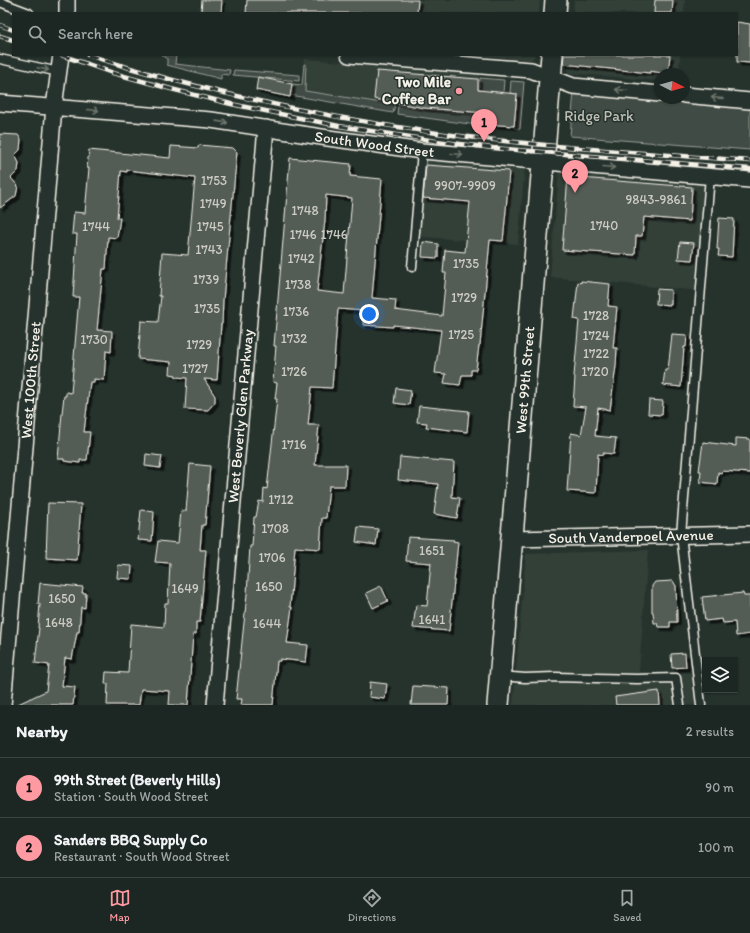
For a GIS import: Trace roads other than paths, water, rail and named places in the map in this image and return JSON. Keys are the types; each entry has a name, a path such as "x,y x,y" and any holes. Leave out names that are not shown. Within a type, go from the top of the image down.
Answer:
{"street":[{"path":"66,12 67,0"},
{"path":"555,12 556,0"},
{"name":"West 100th Street","path":"3,705 54,107 61,56"},
{"path":"361,56 531,70 573,86 654,93"},
{"name":"West 99th Street","path":"498,705 552,56"},
{"path":"690,96 750,101"},
{"name":"South Wood Street","path":"0,102 211,120 422,151 750,180"},
{"name":"West Beverly Glen Parkway","path":"215,705 266,128"},
{"name":"South Vanderpoel Avenue","path":"512,538 750,534"}],"lane":[{"path":"0,2 26,12"},
{"path":"0,59 59,72"},
{"path":"412,267 422,151"},
{"path":"701,705 681,535 710,176"},
{"path":"501,676 525,678 676,678 680,705"}],"railway":[{"path":"0,25 12,30"},
{"path":"0,36 12,40"},
{"path":"64,56 113,73 171,89 231,104 339,126 493,148 750,169"},
{"path":"91,56 174,80 261,102 348,119 476,138 750,161"}],"place":[{"name":"Two Mile Coffee Bar","path":"459,91"},
{"name":"99th Street (Beverly Hills)","path":"484,142"},
{"name":"Sanders BBQ Supply Co","path":"575,193"}],"park label":[{"name":"Ridge Park","path":"599,116"}]}
